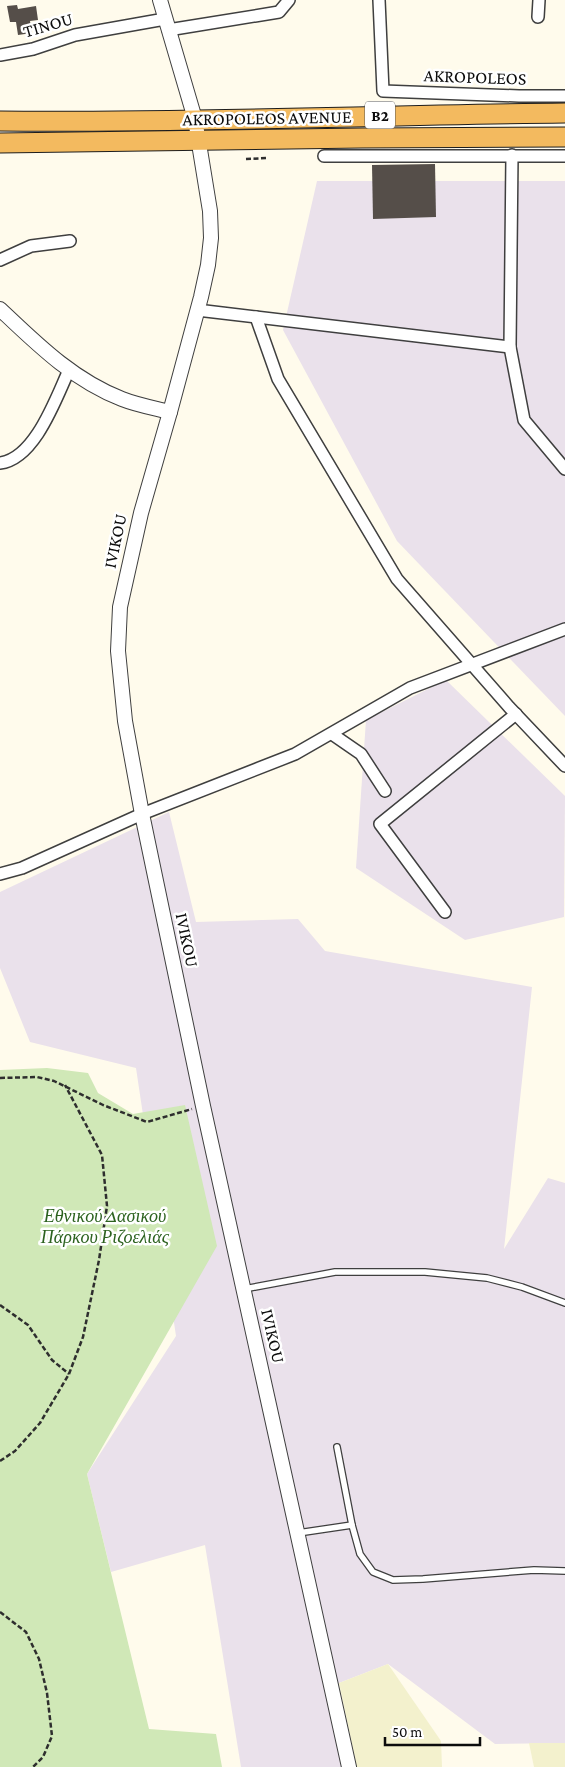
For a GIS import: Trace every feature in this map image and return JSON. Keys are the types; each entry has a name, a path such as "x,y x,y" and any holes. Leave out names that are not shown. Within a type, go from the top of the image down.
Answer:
{"highway":[{"name":"AKROPOLEOS AVENUE","path":"0,121 110,122 565,113"},
{"name":"AKROPOLEOS AVENUE","path":"0,143 565,137"}],"street":[{"name":"IVIKOU","path":"160,0 195,119 210,211 211,238 208,265 197,310 141,512 120,607 118,652 125,720 142,814 203,1106 349,1767"},
{"name":"TINOU","path":"0,55 33,49 75,35 279,12 289,0"},
{"name":"AKROPOLEOS","path":"379,0 383,92 565,96"},
{"path":"538,17 539,0"},
{"path":"512,155 510,347 524,420 565,469"},
{"path":"324,156 565,156"},
{"path":"0,260 31,246 70,241"},
{"path":"0,309 39,346 69,370 94,386 123,400 170,412"},
{"path":"197,310 510,347"},
{"path":"256,317 278,379 392,571 516,714 565,766"},
{"path":"0,463 15,459 40,432 69,370"},
{"path":"0,874 22,868 142,814 295,754 410,688 565,629"},
{"path":"445,912 380,824 516,714"},
{"path":"332,734 360,754 385,790"}],"lane":[{"path":"244,1289 335,1272 424,1272 487,1278 522,1287 565,1303"},
{"path":"337,1447 352,1525 360,1554 373,1572 393,1580 534,1570 565,1570"},
{"path":"298,1533 352,1525"}],"path":[{"path":"246,159 268,158"},
{"path":"0,1078 37,1077 65,1085 103,1105 147,1122 203,1106"},
{"path":"0,1461 15,1451 40,1423 69,1374 83,1338 99,1260 107,1206 102,1155 65,1085"},
{"path":"0,1306 28,1325 52,1360 69,1374"},
{"path":"0,1612 26,1632 39,1659 47,1693 52,1736 42,1757 33,1767"}],"shaded area":[{"path":"317,181 565,181 565,716 397,541 283,330"},
{"path":"446,680 565,796 564,917 465,940 356,868 366,720"},
{"path":"169,812 196,922 298,919 325,951 532,987 504,1249 548,1178 565,1183 565,1743 495,1744 388,1664 339,1683 341,1767 241,1767 205,1545 111,1572 87,1474 176,1336 136,1068 30,1042 0,968 0,892"},
{"path":"388,1664 441,1741 442,1767 357,1767 339,1683"},
{"path":"529,1743 565,1743 565,1767 534,1767"}],"green space":[{"name":"Εθνικού Δασικού Πάρκου Ριζοελιάς","path":"47,1068 88,1073 98,1093 133,1114 185,1105 217,1246 87,1474 149,1729 216,1734 222,1767 0,1767 0,1070"}],"building":[{"path":"17,5 18,9 36,6 38,20 30,21 32,33 18,35 16,22 10,22 7,6"},
{"path":"435,164 436,217 373,219 372,165"}]}
